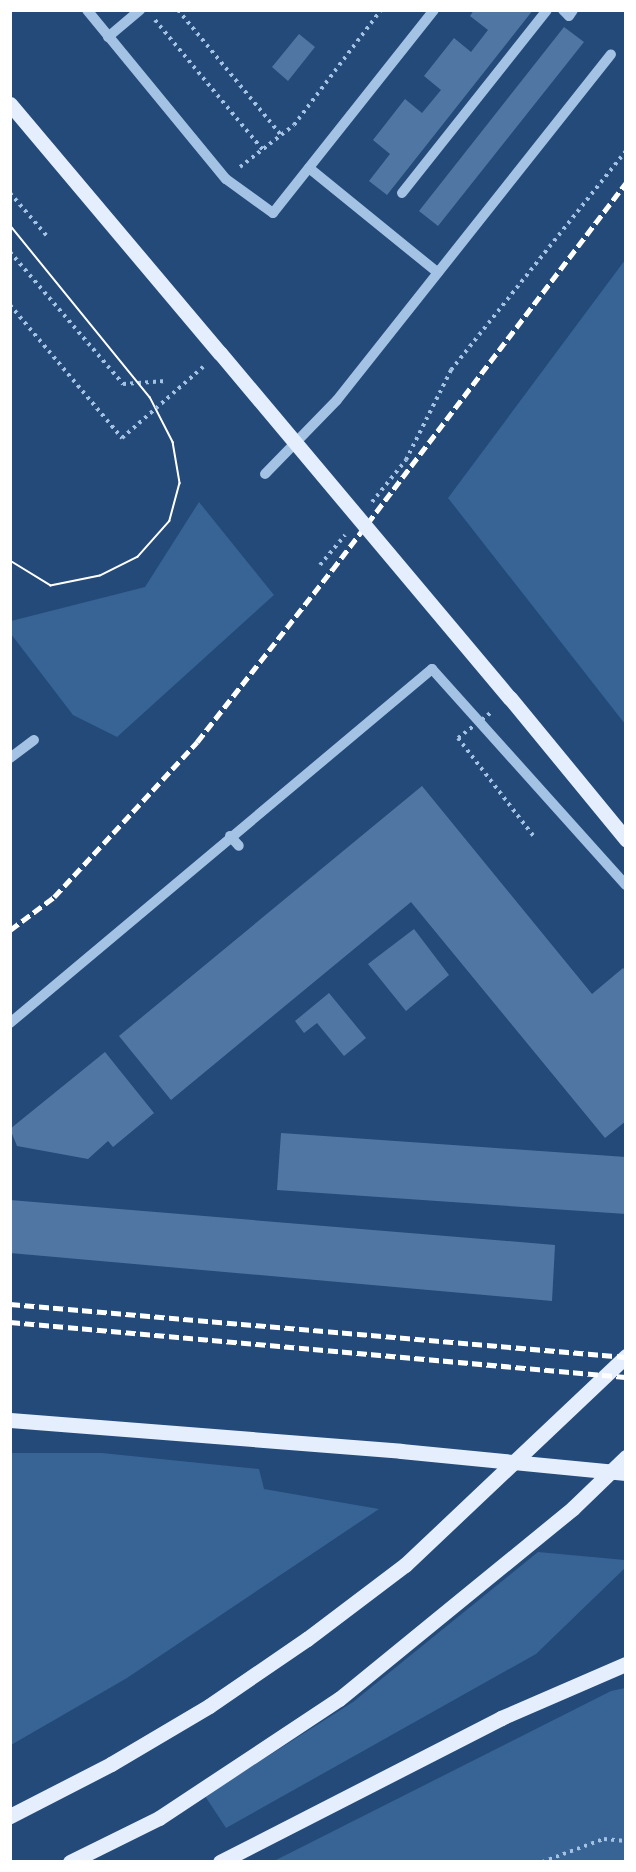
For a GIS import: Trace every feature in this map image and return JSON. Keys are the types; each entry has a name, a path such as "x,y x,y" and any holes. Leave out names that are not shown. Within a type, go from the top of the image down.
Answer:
{"main road":[{"path":"10,104 626,839"},
{"path":"10,1816 111,1764 199,1712 307,1639 405,1565 626,1356"},
{"path":"10,1419 401,1451 626,1473"},
{"path":"70,1862 159,1818 339,1699 573,1508 626,1457"},
{"path":"220,1862 501,1718 626,1664"}],"lane":[{"path":"87,10 226,179 273,213 434,10"},
{"path":"108,37 140,10"},
{"path":"402,193 547,10"},
{"path":"563,10 569,16 573,10"},
{"path":"266,474 337,400 611,54"},
{"path":"309,168 438,273"},
{"path":"10,1023 230,836 432,669 626,885"},
{"path":"10,758 34,740"},
{"path":"230,836 239,846"}],"path":[{"path":"147,10 263,150"},
{"path":"178,10 281,135"},
{"path":"226,179 294,125 381,10"},
{"path":"370,504 406,460 451,370 626,151"},
{"path":"10,193 47,236"},
{"path":"10,252 123,384 166,381"},
{"path":"10,306 122,438 220,353"},
{"path":"320,565 349,530"},
{"path":"510,698 458,738 535,838"},
{"path":"542,1862 604,1839 626,1841"}],"shaded area":[{"path":"625,260 625,724 448,498"},
{"path":"199,502 274,595 117,737 73,715 11,634 11,621 145,587"},
{"path":"11,1453 102,1453 259,1469 264,1489 379,1509 127,1678 11,1745"},
{"path":"538,1552 625,1560 625,1568 536,1654 226,1828 205,1796 353,1702"},
{"path":"625,1688 625,1861 274,1861 611,1691"}],"building":[{"path":"474,10 533,10 387,195 369,181 390,154 373,140 405,99 422,113 441,90 424,76 454,38 471,52 488,30 470,16"},
{"path":"564,27 584,42 438,226 419,211"},
{"path":"299,34 315,47 288,81 272,67"},
{"path":"422,786 592,994 623,968 626,971 626,1121 605,1138 411,902 171,1100 119,1036"},
{"path":"414,929 449,975 406,1011 368,964"},
{"path":"329,993 366,1038 344,1056 317,1023 304,1033 295,1021"},
{"path":"105,1052 154,1113 113,1147 108,1141 88,1159 17,1146 10,1129"},
{"path":"281,1133 626,1157 626,1214 277,1190"},
{"path":"10,1200 555,1245 552,1301 10,1253"}],"tram line":[{"path":"10,225 150,397 173,442 180,483 170,521 138,557 100,576 51,586 10,561"}],"railway":[{"path":"10,930 54,897 197,742 332,570 626,182"},
{"path":"10,1304 626,1357"},
{"path":"10,1322 626,1377"}]}
